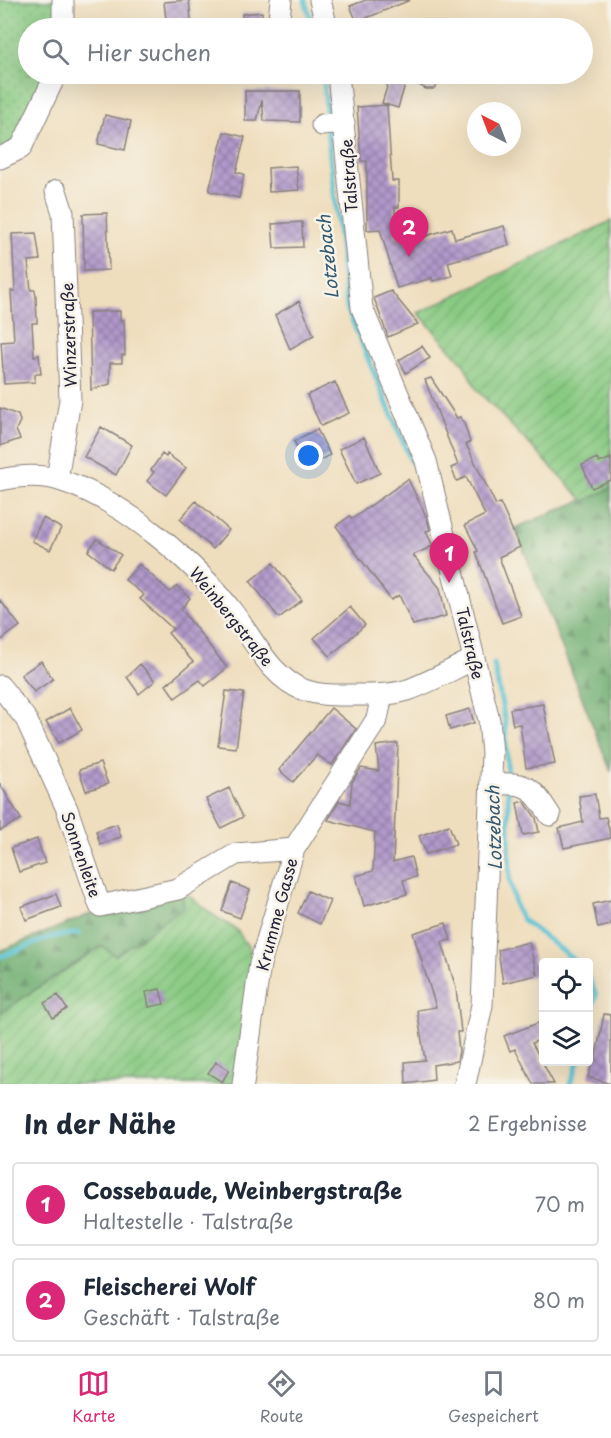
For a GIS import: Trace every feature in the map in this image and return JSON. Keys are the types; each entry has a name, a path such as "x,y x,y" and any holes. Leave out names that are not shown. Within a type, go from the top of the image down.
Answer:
{"street":[{"path":"63,0 63,18"},
{"path":"279,18 281,0"},
{"path":"320,0 324,18"},
{"path":"0,158 21,148 51,84"},
{"name":"Talstraße","path":"337,84 333,124 362,308 426,461 489,720 501,784 482,1005 465,1084"},
{"name":"Winzerstraße","path":"56,191 63,213 70,400 57,479"},
{"name":"Weinbergstraße","path":"0,480 23,476 57,479 82,489 117,509 179,554 233,612 269,663 302,690 320,695 382,695 408,690 474,658"},
{"name":"Sonnenleite","path":"0,686 26,719 67,808 100,906 178,889 236,854 294,849"},
{"name":"Krumme Gasse","path":"243,1084 260,964 294,849 377,719 382,695"},
{"path":"501,784 527,786 536,792 550,815"}],"green space":[{"path":"0,0 64,0 65,18 18,18 18,84 51,84 21,148 0,158"},
{"path":"611,221 611,488 584,501 477,390 463,363 418,313"},
{"path":"611,488 611,772 515,528"},
{"path":"183,891 184,907 115,956 102,946 0,1013 0,951 88,915"},
{"path":"183,891 216,917 236,929 260,964 243,1084 0,1084 0,1013 102,946 115,956 184,907"}],"building":[{"path":"189,0 191,18 166,18 164,2"},
{"path":"366,0 410,0 367,18 355,18 350,6"},
{"path":"262,12 262,18 242,18 242,14"},
{"path":"388,84 405,84 398,108 382,103"},
{"path":"417,84 438,84 433,89 426,89"},
{"path":"245,91 300,91 300,122 264,121 262,100 257,121 245,121"},
{"path":"387,105 392,181 399,181 399,207 395,207 396,238 404,235 407,242 452,228 455,239 504,226 509,245 448,262 452,276 433,281 432,278 397,288 380,229 367,230 367,161 361,161 357,107"},
{"path":"105,115 131,121 125,150 98,144"},
{"path":"224,132 245,137 236,172 244,174 239,198 209,191"},
{"path":"296,166 299,190 269,192 268,168"},
{"path":"107,213 109,270 84,271 83,214"},
{"path":"302,222 303,247 274,248 272,224"},
{"path":"36,233 40,260 28,261 31,290 35,290 36,297 37,323 32,323 34,356 39,355 41,374 35,374 35,382 4,384 1,342 14,341 11,291 15,291 12,234"},
{"path":"391,291 418,324 388,337 374,298"},
{"path":"299,301 314,335 290,349 275,315"},
{"path":"120,311 120,320 124,320 125,355 122,355 122,363 110,363 110,384 91,390 89,312"},
{"path":"422,346 430,358 406,373 399,360"},
{"path":"431,378 457,418 460,417 464,423 470,442 466,444 496,505 500,503 520,547 499,557 521,616 502,623 476,552 478,551 465,525 485,515 466,477 457,481 451,468 458,465 425,380"},
{"path":"335,382 349,413 321,426 307,395"},
{"path":"0,408 18,415 20,421 16,430 20,439 0,446"},
{"path":"101,427 132,445 116,475 84,457"},
{"path":"317,429 330,455 306,467 294,441"},
{"path":"364,437 380,473 356,484 339,449"},
{"path":"162,454 166,457 167,454 186,468 166,495 147,481 154,472 151,470"},
{"path":"597,458 599,463 611,458 611,480 592,488 582,465"},
{"path":"408,479 427,518 430,530 426,531 433,546 413,555 440,588 446,616 413,625 399,595 391,600 336,526 350,516 352,519"},
{"path":"196,501 229,530 213,549 180,519"},
{"path":"43,518 61,528 50,550 32,541"},
{"path":"97,539 121,555 111,569 88,551"},
{"path":"273,563 302,600 279,618 250,581"},
{"path":"139,564 170,592 177,586 190,598 181,609 227,668 205,686 200,680 175,698 166,685 193,662 168,633 173,629 140,599 144,595 125,580"},
{"path":"0,600 20,626 0,641"},
{"path":"350,607 365,625 330,656 314,638"},
{"path":"41,661 53,679 34,692 21,675"},
{"path":"140,664 155,681 139,694 127,677"},
{"path":"226,691 244,693 236,748 218,746"},
{"path":"543,704 555,764 526,768 520,724 513,725 510,709"},
{"path":"70,708 82,730 59,743 46,722"},
{"path":"331,708 356,729 332,765 317,755 293,782 279,770"},
{"path":"470,709 474,723 450,730 446,716"},
{"path":"398,743 393,862 411,857 416,877 403,880 407,894 364,906 356,876 373,871 375,832 328,820 339,801 350,804 352,782 361,768 379,771 376,746"},
{"path":"100,763 108,784 86,791 79,770"},
{"path":"0,784 21,819 0,831"},
{"path":"229,788 243,817 221,828 206,799"},
{"path":"595,794 599,818 606,817 611,838 564,848 559,828 583,822 579,796"},
{"path":"524,801 536,818 539,832 523,835 517,803"},
{"path":"117,824 121,837 100,844 96,831"},
{"path":"449,825 456,844 426,854 419,836"},
{"path":"37,839 45,863 19,872 11,848"},
{"path":"232,883 250,890 240,918 222,911"},
{"path":"308,891 330,901 320,924 298,913"},
{"path":"56,894 61,907 26,920 21,907"},
{"path":"611,900 611,925 598,928 593,904"},
{"path":"446,923 451,940 442,942 456,988 461,1032 457,1032 459,1051 457,1061 433,1065 434,1080 406,1084 405,1062 425,1060 417,1010 436,1007 413,933"},
{"path":"529,942 537,975 503,983 498,950"},
{"path":"160,989 164,1004 149,1007 146,992"},
{"path":"58,995 67,1009 53,1018 44,1003"},
{"path":"604,1014 611,1015 611,1084 588,1077 593,1060 595,1061"},
{"path":"539,1023 539,1040 532,1043 539,1056 539,1066 544,1066 554,1084 533,1084 515,1049 510,1051 504,1036"},
{"path":"216,1062 229,1070 222,1082 208,1073"}],"waterway":[{"name":"Lotzebach","path":"305,0 310,18"},
{"name":"Lotzebach","path":"324,84 327,119"},
{"name":"Lotzebach","path":"327,128 347,308 411,461"},
{"name":"Lotzebach","path":"494,664 505,721 508,780"},
{"name":"Lotzebach","path":"508,789 510,881 516,908 523,920 572,958"},
{"path":"0,957 51,937 79,933"},
{"name":"Lotzebach","path":"593,988 596,995 593,1006"},
{"name":"Lotzebach","path":"570,1084 577,1066"}],"place":[{"name":"Fleischerei Wolf","path":"409,257"},
{"name":"Cossebaude, Weinbergstraße","path":"449,583"}]}
